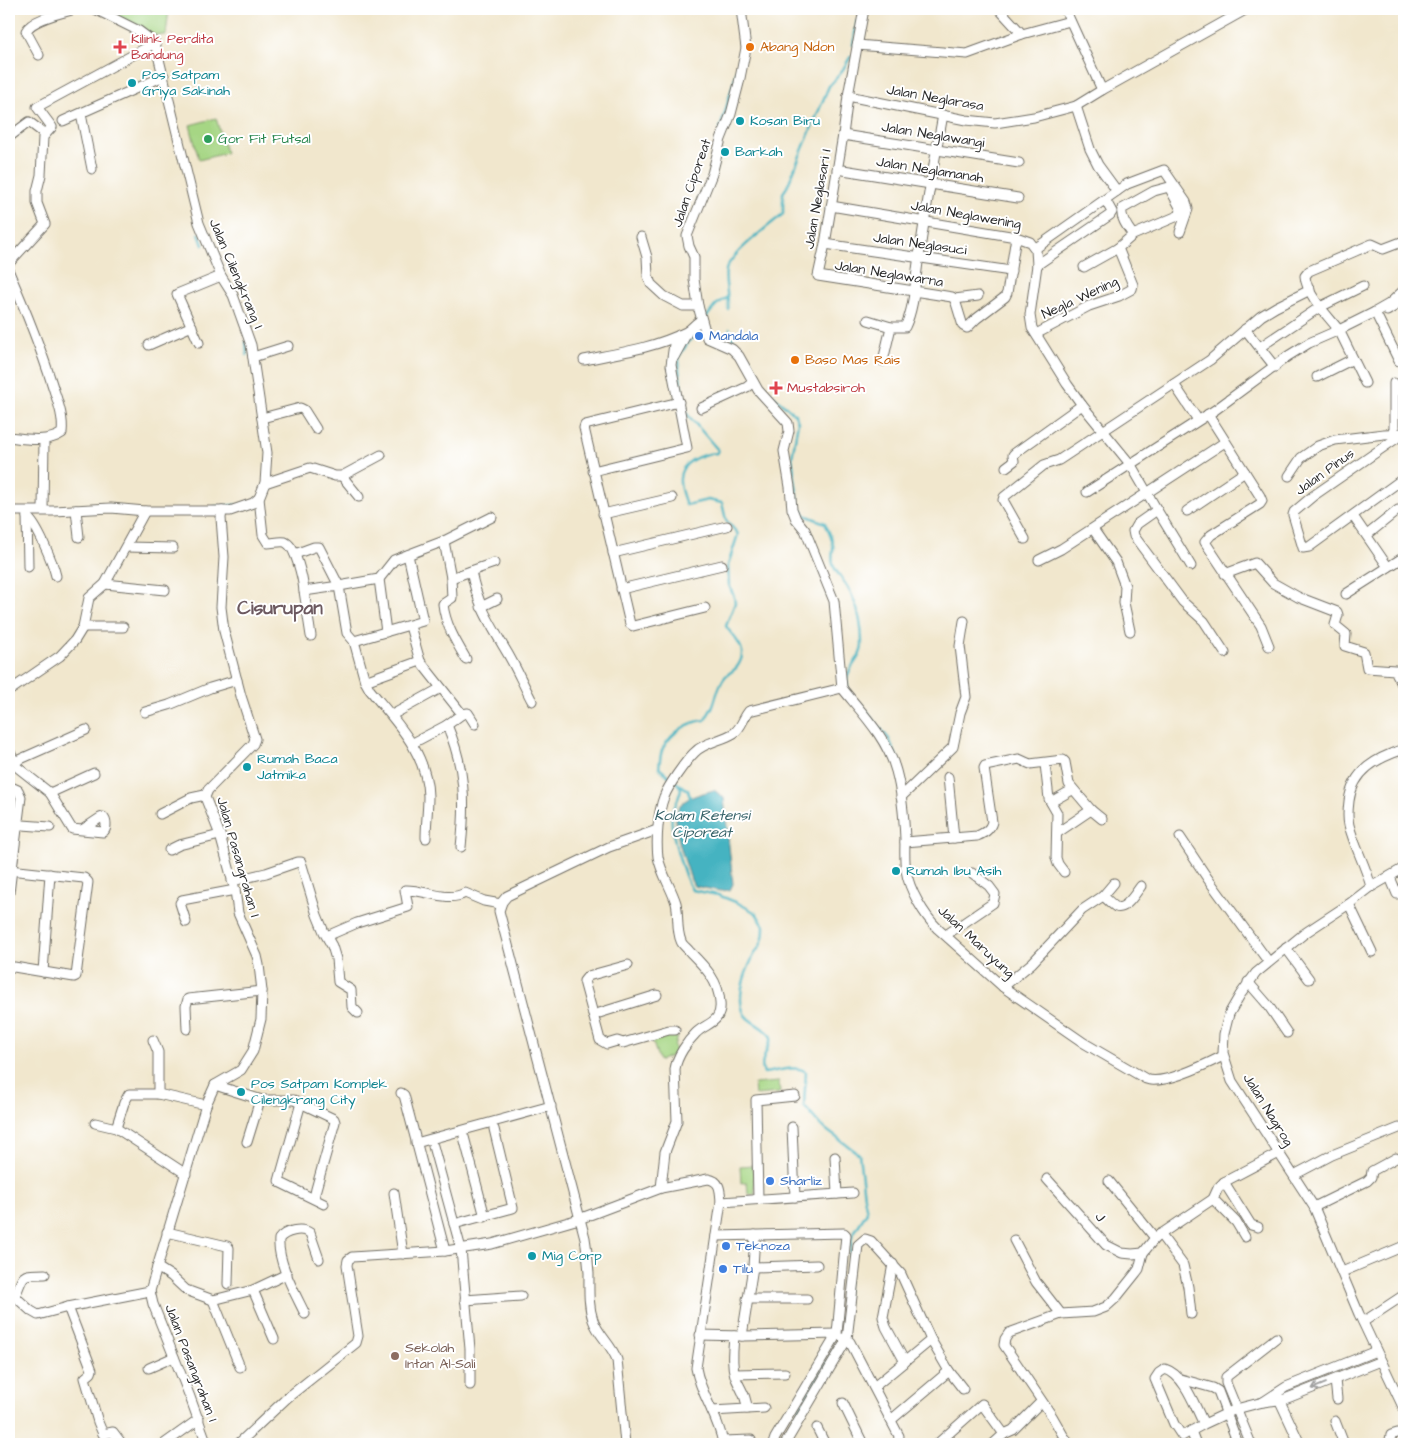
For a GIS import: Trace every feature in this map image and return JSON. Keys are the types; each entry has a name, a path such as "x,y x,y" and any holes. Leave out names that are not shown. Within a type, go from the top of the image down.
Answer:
{"street":[{"path":"39,55 26,29 35,22 74,9"},
{"path":"9,263 45,224 37,203 37,197 41,176 43,141 45,134 52,127 38,110 38,106 155,43 139,31 94,9"},
{"name":"Jalan Ciporeat","path":"741,9 746,48 739,83 731,114 721,138 712,174 687,236 694,257 694,279 698,306 706,336 710,340 732,349 739,356 753,382 766,400 780,412 788,423 789,431 784,449 792,509 796,519 805,530 834,601 842,688"},
{"name":"Jalan Neglasari I","path":"818,276 864,9"},
{"path":"999,9 1022,34"},
{"path":"1065,9 1102,90"},
{"name":"Jalan Neglarasa","path":"848,96 966,120 995,123 1034,117 1076,106 1247,9"},
{"path":"858,45 967,54 1022,34 1070,21"},
{"name":"Jalan Cilengkrang I","path":"155,43 200,223 221,276 233,295 251,345 267,453 265,483 259,498"},
{"path":"63,121 164,76"},
{"path":"1076,106 1090,149 1098,165 1117,191"},
{"path":"81,114 92,169"},
{"path":"868,320 901,328 905,327 914,292 918,257 943,115"},
{"path":"9,137 29,122 45,134"},
{"name":"Jalan Neglawangi","path":"843,135 1019,163"},
{"name":"Jalan Neglamanah","path":"837,169 1018,198"},
{"path":"1180,232 1188,209 1186,202 1164,170 1140,180 1132,181 1036,248 1037,265 1030,320 1036,334 1082,405 1131,465 1191,566"},
{"path":"1084,267 1118,248 1133,235 1180,215 1181,209 1169,187 1154,191 1122,209 1123,220 1133,235"},
{"path":"1037,265 1110,215 1112,212 1107,203"},
{"name":"Jalan Neglawening","path":"831,206 1016,236 1026,240 1036,248"},
{"path":"1011,271 1016,236"},
{"path":"641,237 647,257 648,276 651,284 664,296 682,306 698,306"},
{"path":"1366,383 1339,330 1320,307 1307,286 1305,276 1310,270 1372,244 1383,249 1404,241"},
{"name":"Jalan Neglasuci","path":"825,244 1011,271"},
{"name":"Negla Wening","path":"1036,334 1089,306 1132,289 1133,285 1118,248"},
{"name":"Jalan Neglawarna","path":"818,276 955,299 964,328 967,328 1005,297 1009,287 1011,271"},
{"path":"199,343 178,294 221,276"},
{"path":"9,437 44,440 62,433 62,417 27,313 10,278"},
{"path":"1260,347 1320,307 1363,286"},
{"path":"1025,540 1003,500 1004,497 1044,465 1059,460 1210,360 1245,329 1276,306 1310,290"},
{"path":"1376,314 1404,290"},
{"path":"955,299 978,296"},
{"path":"1087,492 1208,414 1309,343 1400,303 1404,305"},
{"path":"1376,314 1399,361"},
{"path":"584,360 645,348 679,335 702,323"},
{"path":"149,346 192,326"},
{"path":"883,361 891,326"},
{"path":"1245,329 1275,367"},
{"path":"671,364 688,331"},
{"path":"593,471 686,449 688,446 671,364 674,344 679,335"},
{"path":"253,357 288,346"},
{"path":"1317,377 1353,359"},
{"path":"701,408 747,387 753,382"},
{"path":"1394,383 1394,433"},
{"path":"1174,384 1198,420"},
{"path":"679,402 586,425 584,428 628,622 633,626 705,608"},
{"path":"1006,467 1014,461 1013,456 1015,453 1082,405"},
{"path":"262,418 302,409 316,429"},
{"path":"1208,414 1262,501 1211,535 1205,542 1261,626 1269,646"},
{"path":"1289,476 1301,458 1318,446 1335,440 1404,433"},
{"name":"Jalan Pinus","path":"1354,516 1309,547 1304,548 1300,544 1293,514 1314,496 1404,433"},
{"path":"43,510 44,440"},
{"path":"1039,560 1093,529 1225,442"},
{"path":"265,483 310,468 335,476 342,476 382,455"},
{"path":"1187,511 1245,472"},
{"path":"342,476 359,497"},
{"path":"1388,567 1354,516 1404,478"},
{"path":"9,511 27,513 43,510 110,508 145,511 222,511 253,503 259,498"},
{"path":"259,498 265,539 271,543 284,542 295,554 304,591 310,636"},
{"path":"603,514 672,498"},
{"path":"76,510 79,537"},
{"path":"1157,510 1137,524 1133,531 1134,536 1183,602 1204,621 1225,653"},
{"path":"1367,535 1398,510"},
{"path":"9,691 60,656 75,640 83,627 89,598 104,584 145,511"},
{"name":"Jalan Pasangrahan I","path":"215,1085 241,1070 254,1051 261,1019 262,991 259,965 241,922 235,890 220,835 205,795 255,741 224,632 221,607 224,557 220,518 222,511"},
{"path":"27,513 28,567"},
{"path":"27,513 49,553 56,576"},
{"path":"386,632 379,580 393,560 444,541 492,517"},
{"path":"613,553 727,526"},
{"path":"1093,529 1116,562 1125,586 1124,604 1130,631"},
{"path":"444,541 451,578 452,599 443,604 444,611 451,634 466,659"},
{"path":"126,547 173,548"},
{"path":"295,554 319,547 338,586 345,626 348,636 354,641 365,680 370,690 413,743 426,778 428,795 426,838"},
{"path":"354,641 422,622 424,618 408,555"},
{"path":"1346,594 1404,557"},
{"path":"451,578 494,563"},
{"path":"1225,574 1255,563 1273,582 1298,597 1337,612 1335,625 1346,634 1345,646 1364,652 1367,668 1395,670 1404,688"},
{"path":"621,589 722,565"},
{"path":"471,571 481,607 532,701"},
{"path":"304,591 379,580"},
{"path":"104,584 165,590"},
{"path":"481,607 497,599"},
{"path":"901,798 953,747 960,713 966,697 960,646 964,621"},
{"path":"410,626 420,661 462,714"},
{"path":"83,627 124,627"},
{"path":"365,680 420,661"},
{"path":"145,712 237,680"},
{"path":"392,716 441,688"},
{"path":"661,1188 665,1152 677,1121 675,1069 677,1061 689,1041 698,1031 715,1020 721,1004 712,976 681,942 677,905 658,856 657,830 664,797 695,752 699,748 735,732 749,711 842,688"},
{"name":"Jalan Maruyung","path":"842,688 876,729 896,770 901,798 906,869 910,886 929,918 946,936 1003,987 1084,1043 1151,1081 1165,1079 1198,1068 1223,1056"},
{"path":"413,743 447,725 462,714 468,713 475,724"},
{"path":"447,725 452,736 464,785 461,847"},
{"path":"14,762 86,730"},
{"path":"1371,887 1367,871 1348,822 1350,796 1358,777 1366,767 1388,754 1404,749"},
{"path":"9,750 18,768 50,793 72,829 82,830"},
{"path":"905,842 977,836 985,833 991,826 992,815 984,770 985,766 1019,759 1030,764 1045,764 1063,760 1065,762 1068,784 1091,810 1102,819"},
{"path":"1045,764 1051,802 1057,813 1056,858 1064,872"},
{"path":"50,793 94,773"},
{"path":"948,776 954,838"},
{"path":"9,786 18,790 21,796 12,824 9,893"},
{"path":"1051,802 1072,790"},
{"path":"160,814 191,798 205,795"},
{"path":"1057,833 1091,810"},
{"path":"12,824 50,827"},
{"path":"624,1444 617,1360 615,1354 598,1332 592,1319 585,1238 499,910 500,904 507,896 586,856 657,830"},
{"path":"169,850 179,845 220,835"},
{"path":"1180,837 1268,962"},
{"path":"232,881 301,862 317,914 336,959 338,982 340,985 350,988 352,1007 358,1013"},
{"name":"Jalan Nagrog","path":"1404,868 1371,887 1268,962 1248,982 1229,1014 1222,1044 1223,1056 1232,1081 1314,1207 1376,1350 1404,1409"},
{"path":"11,870 84,878 88,882 76,976 14,967"},
{"path":"946,936 993,903 995,894 990,886 972,873"},
{"path":"42,972 50,874"},
{"path":"1390,877 1397,894"},
{"path":"1003,987 1032,963 1082,910 1103,896 1114,883"},
{"path":"1103,896 1116,907 1121,907 1130,900 1141,886"},
{"path":"327,936 363,921 408,907 405,890 412,889 458,897 465,892 484,901 500,904"},
{"path":"186,922 180,903 182,900 235,890"},
{"path":"1349,904 1372,952"},
{"path":"1286,948 1309,979"},
{"path":"628,965 588,976 584,982 600,1040 607,1044 623,1043 675,1031 689,1041"},
{"path":"1248,982 1268,1005 1288,1033"},
{"path":"187,1029 186,1006 188,999 262,991"},
{"path":"593,1014 657,995"},
{"path":"153,1040 158,1052 158,1094"},
{"path":"45,1274 27,1274 12,1294 38,1315 68,1307 150,1291 206,1105 215,1085 260,1100 290,1100 319,1111 335,1120 314,1198"},
{"path":"116,1128 124,1102 129,1094 158,1094 206,1105"},
{"path":"401,1094 404,1095 445,1251"},
{"path":"758,1199 756,1100 795,1096"},
{"path":"247,1142 260,1100"},
{"path":"301,1104 279,1181 324,1204"},
{"path":"416,1143 551,1106"},
{"path":"94,1123 116,1128 186,1174"},
{"path":"792,1127 795,1197"},
{"path":"454,1224 511,1210 514,1206 494,1128"},
{"path":"1294,1175 1332,1155 1399,1128"},
{"path":"464,1137 485,1217"},
{"path":"433,1146 461,1248 470,1356 470,1385"},
{"path":"1056,1444 1067,1442 1006,1349 1004,1341 1010,1333 1060,1314 1093,1312 1106,1307 1139,1269 1143,1253 1157,1236 1213,1199 1218,1188 1224,1182 1279,1153"},
{"path":"835,1157 837,1194"},
{"path":"1314,1207 1367,1181 1371,1177 1372,1171 1396,1158"},
{"name":"J","path":"1047,1179 1106,1245 1122,1253 1143,1253"},
{"path":"238,1444 287,1398 356,1343 358,1336 347,1264 348,1260 354,1256 445,1251 492,1244 579,1219 661,1188 712,1180 720,1186 721,1202 696,1368 703,1395 718,1423 723,1443 751,1440"},
{"path":"1110,1181 1183,1265 1191,1314"},
{"path":"1224,1182 1251,1225 1258,1227"},
{"path":"394,1193 403,1254"},
{"path":"721,1202 853,1193"},
{"path":"1213,1199 1236,1222 1245,1237"},
{"path":"305,1314 287,1274 279,1248 279,1239 281,1236 296,1230 306,1230 310,1233 319,1259"},
{"path":"168,1232 228,1247 228,1284"},
{"path":"747,1409 744,1394 735,1374 732,1354 747,1299 756,1235"},
{"path":"716,1236 846,1235 837,1334 773,1444"},
{"path":"785,1444 847,1339 858,1245 865,1239 871,1241 893,1264 906,1282 931,1340 949,1371 963,1389"},
{"path":"1014,1240 1036,1282 1060,1314"},
{"path":"1342,1272 1404,1246"},
{"path":"893,1264 883,1317 886,1327 905,1362"},
{"path":"753,1267 817,1265"},
{"path":"157,1267 171,1276 186,1290 213,1300 254,1290 287,1274"},
{"path":"254,1290 274,1339"},
{"name":"Jalan Pasangrahan 1","path":"150,1291 153,1304 207,1444"},
{"path":"1364,1322 1404,1295"},
{"path":"465,1300 521,1296"},
{"path":"747,1299 808,1299"},
{"path":"213,1300 240,1367"},
{"path":"68,1307 92,1370 85,1378 98,1422 103,1434 114,1432 122,1444"},
{"path":"700,1335 837,1334 847,1339 891,1420 899,1440"},
{"path":"1251,1444 1226,1383 1226,1378 1276,1338"},
{"path":"874,1387 931,1340"},
{"path":"1278,1397 1290,1385 1376,1350"},
{"path":"149,1368 174,1356"},
{"path":"1238,1444 1227,1414 1218,1391 1181,1379 1165,1369 1158,1373 1155,1379 1179,1434 1182,1436 1204,1424 1227,1414 1236,1409 1335,1380 1381,1361"},
{"path":"891,1420 949,1371"},
{"path":"735,1374 786,1373"},
{"path":"1181,1379 1204,1424"},
{"path":"1335,1380 1337,1399"},
{"path":"1278,1397 1300,1444"},
{"path":"994,1444 1004,1434 1013,1430 1041,1402"},
{"path":"842,1403 863,1444"},
{"path":"937,1444 982,1404 1004,1434"},
{"path":"712,1411 764,1408"},
{"path":"164,1444 199,1420"},
{"path":"1335,1421 1344,1444"},
{"path":"817,1428 825,1444"},
{"path":"1191,1431 1196,1444"},
{"path":"1390,1444 1391,1435 1404,1431"}],"green space":[{"path":"101,9 169,9 166,35 154,35"},
{"name":"Gor Fit Futsal","path":"216,118 226,153 199,160 190,125"},
{"path":"669,1034 677,1037 674,1046 676,1054 659,1061 652,1040"},
{"path":"779,1082 780,1093 755,1095 754,1084"},
{"path":"753,1165 755,1194 748,1194 747,1182 741,1183 740,1166"}],"water":[{"name":"Kolam Retensi Ciporeat","path":"714,790 724,798 733,884 730,890 720,891 694,886 682,852 677,830 677,811 681,804 692,797"}],"waterway":[{"path":"853,45 857,21"},
{"path":"728,309 726,270 734,256 783,214 783,193 829,86 840,74 851,56"},
{"path":"720,129 738,67"},
{"path":"199,234 203,245"},
{"path":"705,319 716,305 728,297"},
{"path":"700,325 679,356 682,393 687,414 718,450 717,453 698,457 687,464 680,475 680,485 686,505 708,500 722,503 726,520 738,534 728,565 729,585 735,603 726,626 740,645 742,655 737,667 721,683 705,720 681,729 667,742 661,753 659,768 681,788 672,814 673,831 685,875 692,890 718,895 738,903 756,913 764,926 764,936 748,969 741,993 742,1008 747,1018 765,1030 771,1037 762,1069 764,1073 791,1069 806,1072 804,1106 821,1126 859,1154 867,1212 852,1236 842,1332 839,1341 779,1444"},
{"path":"730,329 734,343 748,356 763,387 795,414 798,422 792,458 799,506 805,515 825,523 832,542 833,564 852,596 860,623 862,645 859,656 847,677 849,691"},
{"path":"246,342 247,355"},
{"path":"214,507 236,505"},
{"path":"859,702 889,739 899,762 905,788"},
{"path":"679,784 688,790 691,801"}],"place":[{"name":"Kilink Perdita Bandung","path":"120,47"},
{"name":"Abang Ndon","path":"750,47"},
{"name":"Pos Satpam Griya Sakinah","path":"132,83"},
{"name":"Kosan Biru","path":"740,121"},
{"name":"Gor Fit Futsal","path":"208,139"},
{"name":"Barkah","path":"725,152"},
{"name":"Mandala","path":"699,336"},
{"name":"Baso Mas Rais","path":"795,360"},
{"name":"Mustabsiroh","path":"776,388"},
{"name":"Rumah Baca Jatmika","path":"247,767"},
{"name":"Rumah Ibu Asih","path":"896,871"},
{"name":"Pos Satpam Komplek Cilengkrang City","path":"241,1092"},
{"name":"Sharliz","path":"770,1181"},
{"name":"Teknoza","path":"726,1246"},
{"name":"Mig Corp","path":"532,1256"},
{"name":"Tilu","path":"723,1269"},
{"name":"Sekolah Intan Al-Sali","path":"395,1356"}],"district":[{"name":"Cisurupan","path":"280,608"}]}
